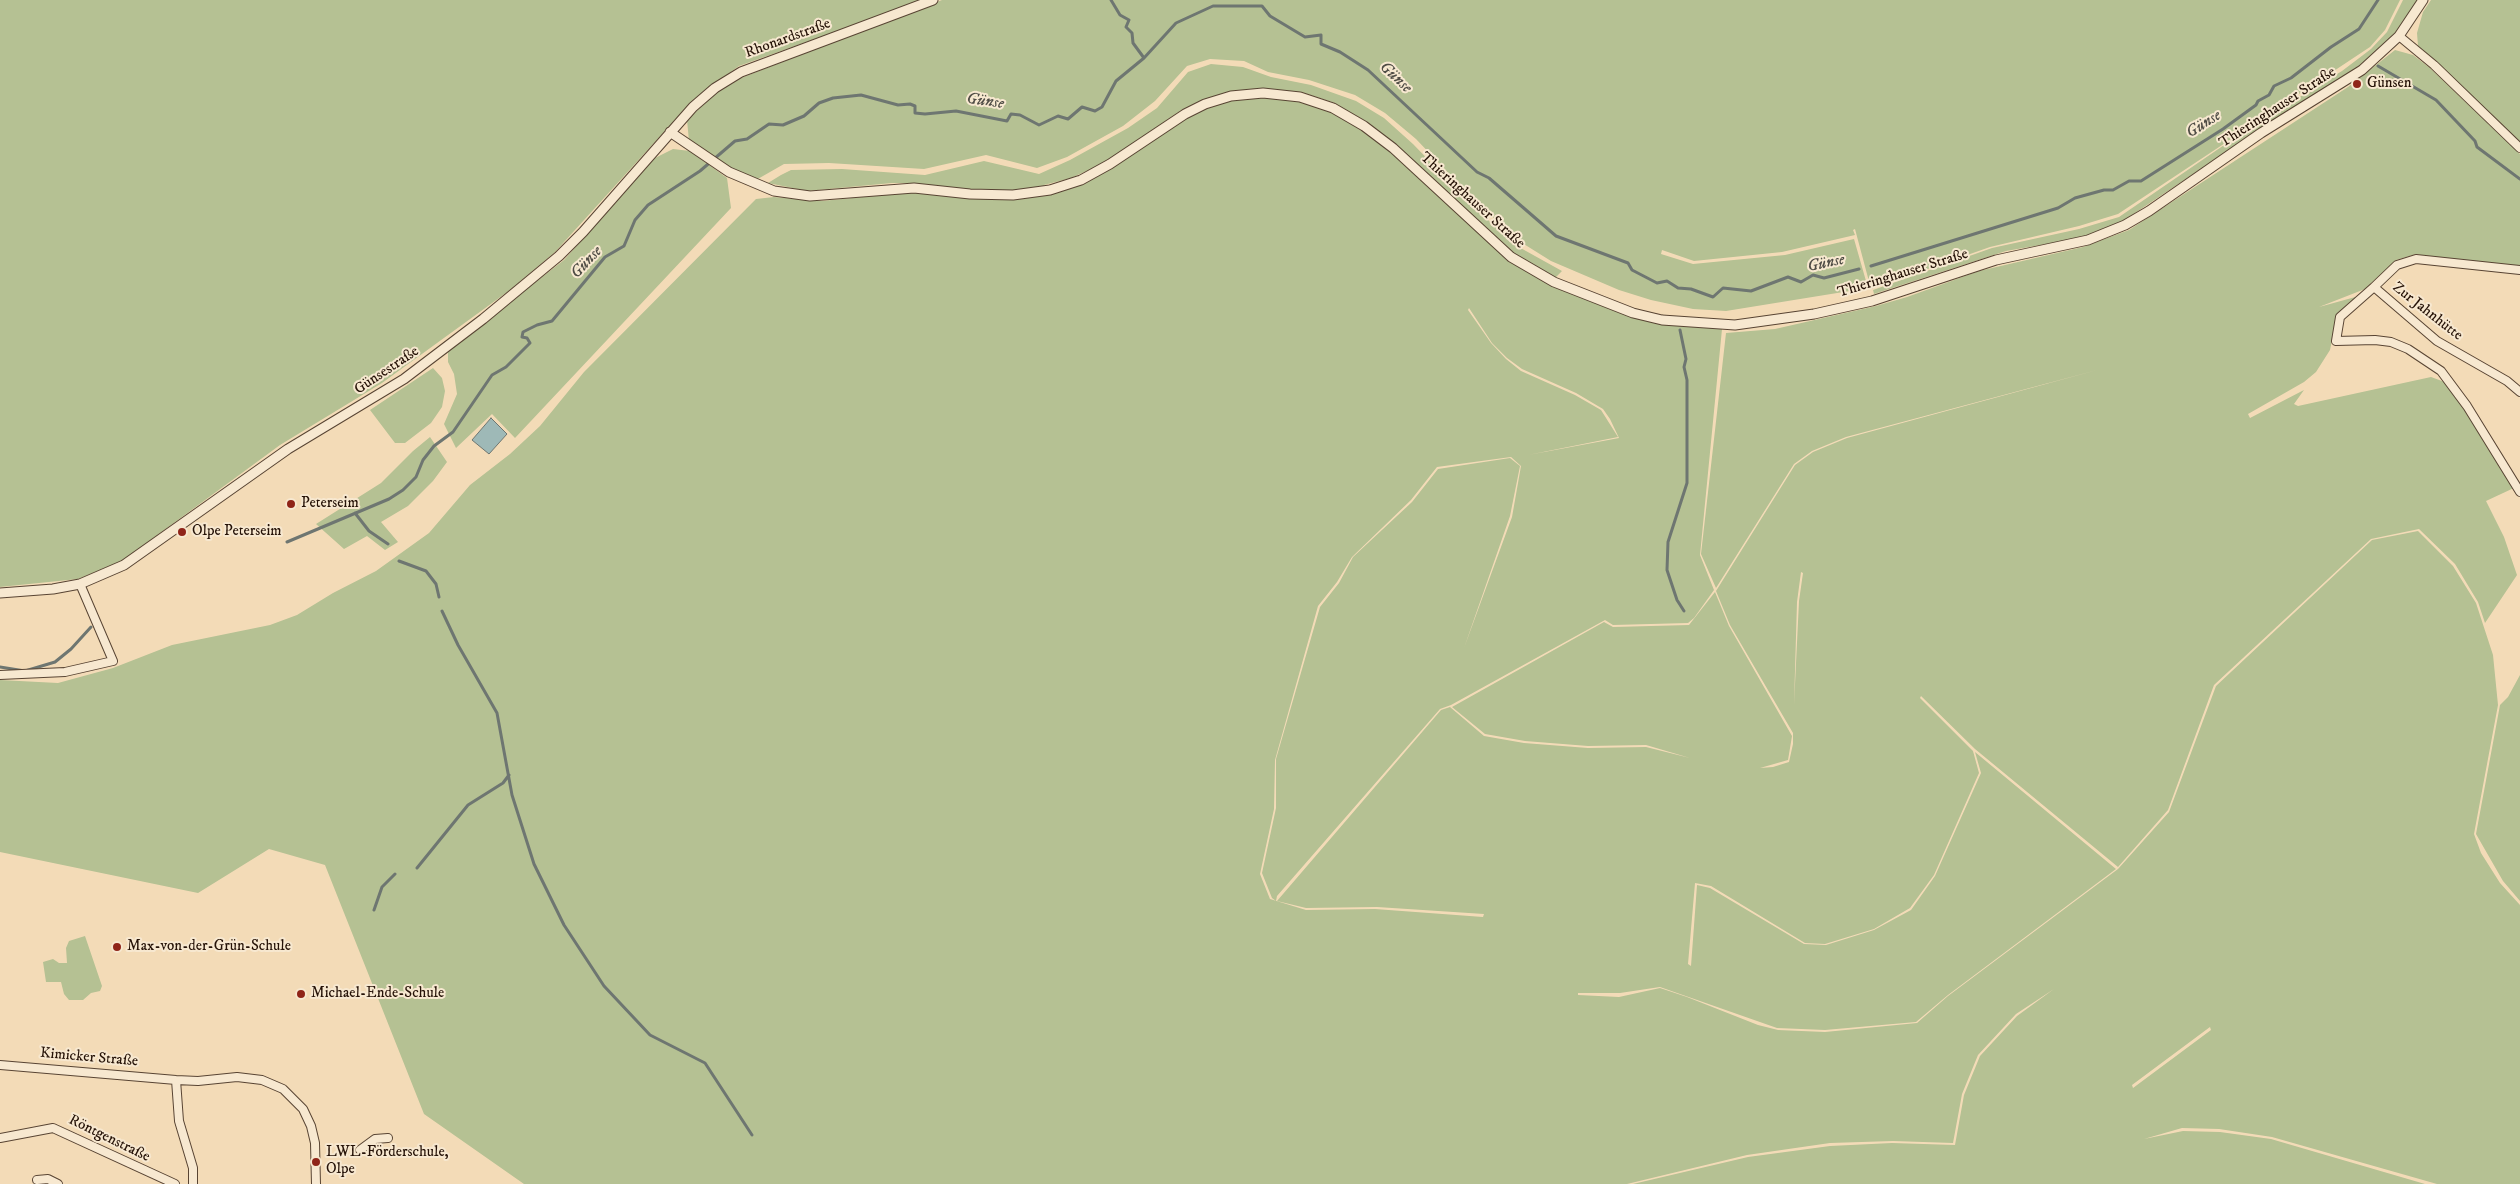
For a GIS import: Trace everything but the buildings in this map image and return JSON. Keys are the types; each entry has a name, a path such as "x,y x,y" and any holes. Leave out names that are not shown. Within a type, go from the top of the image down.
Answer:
{"street":[{"name":"Rhonardstraße","path":"670,132 715,88 741,72 933,0"},
{"name":"Thieringhauser Straße","path":"670,132 739,178 765,188 810,196 914,188 970,194 1013,195 1050,190 1082,180 1110,164 1185,114 1205,104 1232,96 1263,93 1300,96 1333,108 1364,126 1393,148 1511,257 1554,282 1633,313 1677,322 1735,325 1814,314 1872,301 1996,260 2106,234 2149,211 2261,133 2373,62 2398,36 2423,0"},
{"path":"2398,36 2434,65 2520,148"},
{"name":"Günsestraße","path":"0,593 53,589 80,584 124,565 288,449 404,379 483,319 584,232 670,132"},
{"name":"Zur Jahnhütte","path":"2520,270 2416,259 2397,265 2374,288 2437,341 2508,381 2520,392"},
{"path":"2374,288 2340,317 2336,340 2392,342 2408,349 2441,371 2467,406 2520,492"},
{"path":"0,675 66,672 113,660 80,584"},
{"name":"Kimicker Straße","path":"0,1065 176,1080 198,1081 237,1077 262,1080 283,1089 303,1109 311,1126 315,1143 316,1184"},
{"path":"176,1080 179,1121 193,1168 193,1184"},
{"name":"Röntgenstraße","path":"0,1138 53,1128 174,1184"},
{"path":"360,1150 375,1139 388,1138"},
{"path":"37,1180 48,1179 58,1184"}],"green space":[{"path":"0,0 924,0 739,66 713,85 663,133 555,252 510,290 382,383 280,445 122,561 78,579 0,587"},
{"path":"942,0 2400,0 2385,30 2370,47 2118,214 2079,226 1990,247 1871,289 1855,229 1853,230 1855,235 1782,252 1694,261 1662,250 1661,254 1693,264 1785,255 1854,239 1868,288 1726,311 1693,309 1651,300 1619,290 1551,261 1519,241 1476,202 1416,139 1385,113 1355,95 1309,80 1268,72 1244,61 1210,59 1187,66 1155,101 1123,126 1067,157 1037,168 986,155 924,169 829,163 784,164 756,180 730,168 689,141 687,120 716,93 741,78"},
{"path":"2403,0 2420,0 2399,29 2380,50 2338,81 2229,150 2123,221 2081,238 2006,251 1874,294 1873,290 1992,248 2079,229 2119,217 2249,128 2342,71 2371,49 2387,32"},
{"path":"2431,0 2520,0 2520,142 2418,46 2417,33 2423,12"},
{"path":"2395,50 2413,55 2430,68 2520,154 2520,266 2446,260 2416,254 2396,260 2365,289 2319,307 2359,296 2341,312 2336,321 2330,350 2316,372 2304,382 2248,414 2250,418 2304,390 2294,404 2298,406 2431,377 2450,384 2516,487 2486,501 2504,537 2517,575 2485,623 2478,602 2455,564 2419,529 2371,539 2214,685 2168,810 2118,867 1975,749 1921,696 1920,698 1973,751 1979,773 1934,875 1910,908 1874,929 1825,944 1805,943 1711,886 1695,883 1688,964 1691,966 1697,885 1710,888 1804,944 1826,945 1874,930 1911,910 1935,876 1981,773 1975,752 2116,869 1948,995 1916,1022 1825,1030 1777,1028 1660,987 1620,993 1578,993 1578,995 1619,997 1660,988 1758,1025 1778,1030 1825,1032 1917,1023 1948,996 2118,869 2169,812 2216,686 2372,540 2418,531 2453,566 2476,603 2493,655 2498,705 2474,834 2481,853 2500,883 2520,905 2520,1184 2437,1184 2272,1137 2219,1129 2182,1128 2144,1139 2183,1131 2220,1132 2271,1139 2425,1184 1633,1184 1748,1157 1830,1146 1892,1143 1955,1145 1964,1095 1980,1056 2017,1016 2054,989 2016,1014 1978,1055 1962,1094 1953,1143 1893,1141 1830,1143 1747,1155 1627,1184 524,1184 424,1114 325,865 269,849 198,893 0,852 0,680 58,683 113,668 172,645 270,625 297,615 333,593 376,571 429,533 470,485 510,454 540,426 584,372 756,199 774,197 822,201 913,192 919,183 892,183 807,191 768,183 791,170 842,169 925,175 984,161 1039,174 1070,160 1128,128 1157,108 1188,72 1211,64 1243,67 1271,77 1311,85 1356,101 1384,118 1413,144 1479,212 1517,246 1562,271 1555,278 1512,253 1395,144 1335,103 1301,92 1262,89 1228,93 1202,100 1180,111 1104,163 1071,178 1044,185 1048,195 1081,184 1188,116 1233,100 1264,98 1298,99 1333,110 1390,150 1506,258 1662,322 1722,329 1700,555 1714,590 1694,618 1688,623 1613,625 1605,620 1451,705 1440,709 1277,896 1276,901 1306,910 1375,909 1483,917 1484,914 1377,907 1306,908 1277,901 1441,710 1450,707 1484,736 1524,743 1588,748 1646,747 1690,758 1646,745 1588,746 1525,741 1485,734 1452,707 1604,622 1613,627 1689,625 1715,592 1729,626 1792,736 1788,760 1760,768 1773,767 1789,762 1793,744 1793,733 1730,625 1716,591 1795,465 1813,452 1847,438 2101,369 1846,437 1812,451 1794,464 1716,588 1701,554 1726,333 1775,329 1876,306 1979,271 2083,247 2129,230 2348,87","holes":["1469,308 1492,343 1507,358 1522,369 1576,393 1603,409 1619,438 1528,455 1618,437 1601,410 1575,395 1521,371 1506,359 1491,343 1468,310","1511,457 1521,466 1512,517 1464,648 1510,516 1520,466 1510,458 1438,469 1412,502 1353,557 1339,583 1320,607 1276,759 1276,808 1262,873 1272,898 1276,901 1270,899 1260,874 1274,809 1275,760 1318,606 1337,582 1352,557 1411,500 1437,467","1801,572 1803,573 1799,601 1794,705 1797,602","2210,1027 2211,1030 2133,1088 2132,1085"]},
{"path":"673,149 690,151 727,178 731,208 515,438 492,414 456,448 444,424 457,394 454,374 448,362 448,350 564,260 655,158"},
{"path":"433,368 442,378 445,391 442,407 431,423 405,443 395,443 370,410"},
{"path":"430,437 447,462 433,481 408,506 381,522 398,542 385,550 367,536 344,549 316,524 381,483"},
{"path":"2520,675 2520,901 2503,881 2476,834 2500,705 2508,697"},
{"path":"85,936 102,986 100,991 91,993 83,1000 69,1000 64,994 61,982 46,982 43,962 53,959 59,963 67,963 66,948 69,941"}],"water":[{"path":"491,418 507,434 489,454 472,440"}],"waterway":[{"path":"1111,0 1120,15 1129,20 1126,27 1132,33 1133,43 1144,58"},
{"name":"Günse","path":"1871,266 2058,208 2075,198 2104,190 2113,190 2129,181 2141,181 2223,129 2256,105 2258,101 2269,95 2274,86 2291,78 2331,47 2359,29 2378,0"},
{"name":"Günse","path":"287,542 389,499 403,490 416,477 423,460 434,446 453,432 492,375 506,367 530,343 527,338 522,337 523,332 537,325 552,321 605,257 624,246 635,220 648,205 700,171 735,141 747,139 769,124 783,125 804,116 819,103 833,98 861,95 898,105 910,104 915,106 915,113 956,111 1007,121 1011,114 1020,115 1039,125 1058,116 1068,119 1082,107 1095,111 1102,107 1116,81 1144,58 1176,23 1213,6 1262,6 1270,16 1305,37 1321,35 1321,44 1340,52 1368,70 1477,172 1489,178 1556,236 1628,263 1632,270 1657,283 1667,281 1678,288 1691,289 1713,297 1723,288 1751,291 1788,277 1801,282 1813,275 1824,278 1859,269"},
{"path":"2378,66 2436,100 2475,141 2477,147 2520,179"},
{"path":"1680,330 1686,359 1684,367 1687,380 1687,483 1668,542 1667,570 1677,600 1684,611"},
{"path":"355,513 369,531 388,544"},
{"path":"399,561 426,571 436,584 439,597"},
{"path":"442,611 458,645 497,713 512,795 534,864 564,925 604,986 650,1035 705,1063 752,1135"},
{"name":"Günse","path":"0,667 25,671 55,662 71,649 91,627"},
{"path":"417,868 468,805 503,783 509,775"},
{"path":"374,910 382,887 395,874"}],"place":[{"name":"Günsen","path":"2357,84"},
{"name":"Peterseim","path":"291,504"},
{"name":"Olpe Peterseim","path":"182,532"},
{"name":"Max-von-der-Grün-Schule","path":"117,947"},
{"name":"Michael-Ende-Schule","path":"301,994"},
{"name":"LWL-Förderschule, Olpe","path":"316,1162"}]}
